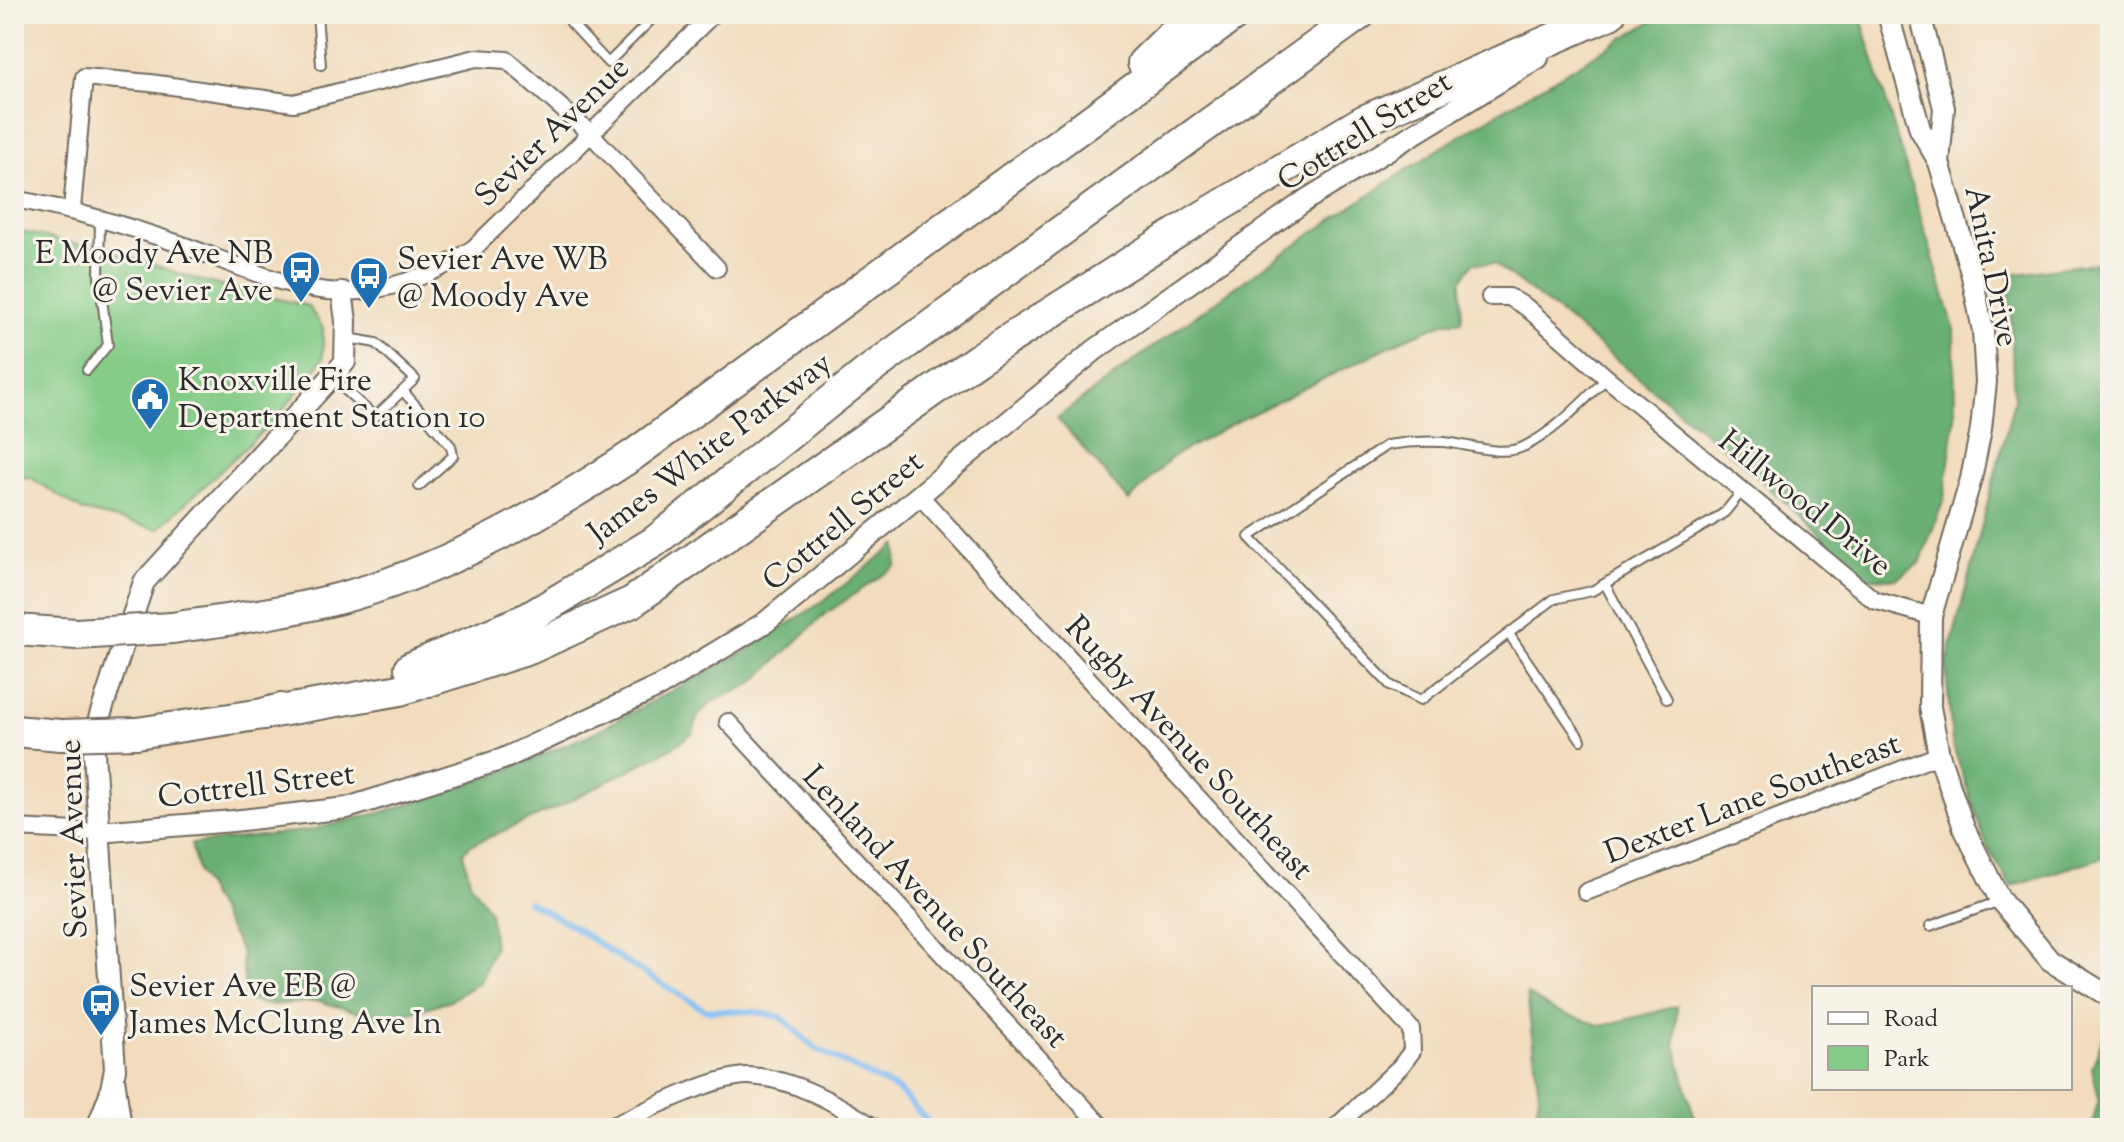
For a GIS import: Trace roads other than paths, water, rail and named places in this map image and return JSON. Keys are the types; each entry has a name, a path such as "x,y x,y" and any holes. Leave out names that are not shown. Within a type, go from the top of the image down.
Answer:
{"highway":[{"path":"1069,137 1193,14"},
{"name":"James White Parkway","path":"14,630 77,634 172,628 333,600 382,585 504,534 576,493 633,455 1236,14"},
{"name":"James White Parkway","path":"14,731 61,735 137,733 263,714 377,682 528,618 654,542 867,372 1360,14"},
{"path":"263,714 400,690 529,649 632,602 978,359 1200,218 1363,121 1610,14"}],"street":[{"name":"Sevier Avenue","path":"97,1128 110,1094 115,1069 93,737 144,582 345,362 342,292 401,284 452,263 474,248 713,14"},
{"name":"Cottrell Street","path":"14,828 99,832 347,808 503,759 660,686 766,622 1095,350 1309,198 1610,14"},
{"name":"Anita Drive","path":"1888,14 1920,129 1939,162 1975,290 1983,331 1986,382 1981,429 1971,479 1931,616"},
{"name":"Anita Drive","path":"1920,14 1944,108 1939,162"},
{"path":"72,209 84,77 294,103 490,57 507,60 590,133 717,268"},
{"path":"14,199 100,217 286,283 342,292"},
{"name":"Hillwood Drive","path":"1490,297 1509,297 1526,307 1874,600 1931,616"},
{"name":"Rugby Avenue Southeast","path":"919,495 1411,1029 1412,1051 1401,1066 1335,1128"},
{"path":"1931,616 1930,707 1939,755 1964,828 2000,900 2050,960 2110,997"},
{"name":"Lenland Avenue Southeast","path":"728,722 1103,1128"},
{"name":"Dexter Lane Southeast","path":"1586,892 1939,755"},
{"path":"115,1069 123,1128"},
{"path":"608,1128 723,1080 747,1076 779,1081 809,1092 875,1128"}],"lane":[{"path":"317,14 321,65"},
{"path":"569,14 571,23 608,63 657,14"},
{"path":"87,370 108,345 99,276 100,217"},
{"path":"332,378 375,417 415,379 376,343 346,337"},
{"path":"1607,378 1572,412 1523,448 1496,450 1446,442 1387,445 1249,537 1390,685 1421,700 1554,599 1592,591 1605,584 1712,521 1725,512 1743,490"},
{"path":"403,391 451,446 453,456 419,486"},
{"path":"1605,584 1667,699"},
{"path":"1509,634 1581,740"},
{"path":"1930,926 2000,900"}],"waterway":[{"path":"528,902 566,922 705,1010 755,1012 781,1017 815,1048 898,1090 934,1128"}],"place":[{"name":"E Moody Ave NB @ Sevier Ave","path":"301,304"},
{"name":"Sevier Ave WB @ Moody Ave","path":"369,310"},
{"name":"Knoxville Fire Department Station 10","path":"150,431"},
{"name":"Sevier Ave EB @ James McClung Ave In","path":"101,1037"}]}
